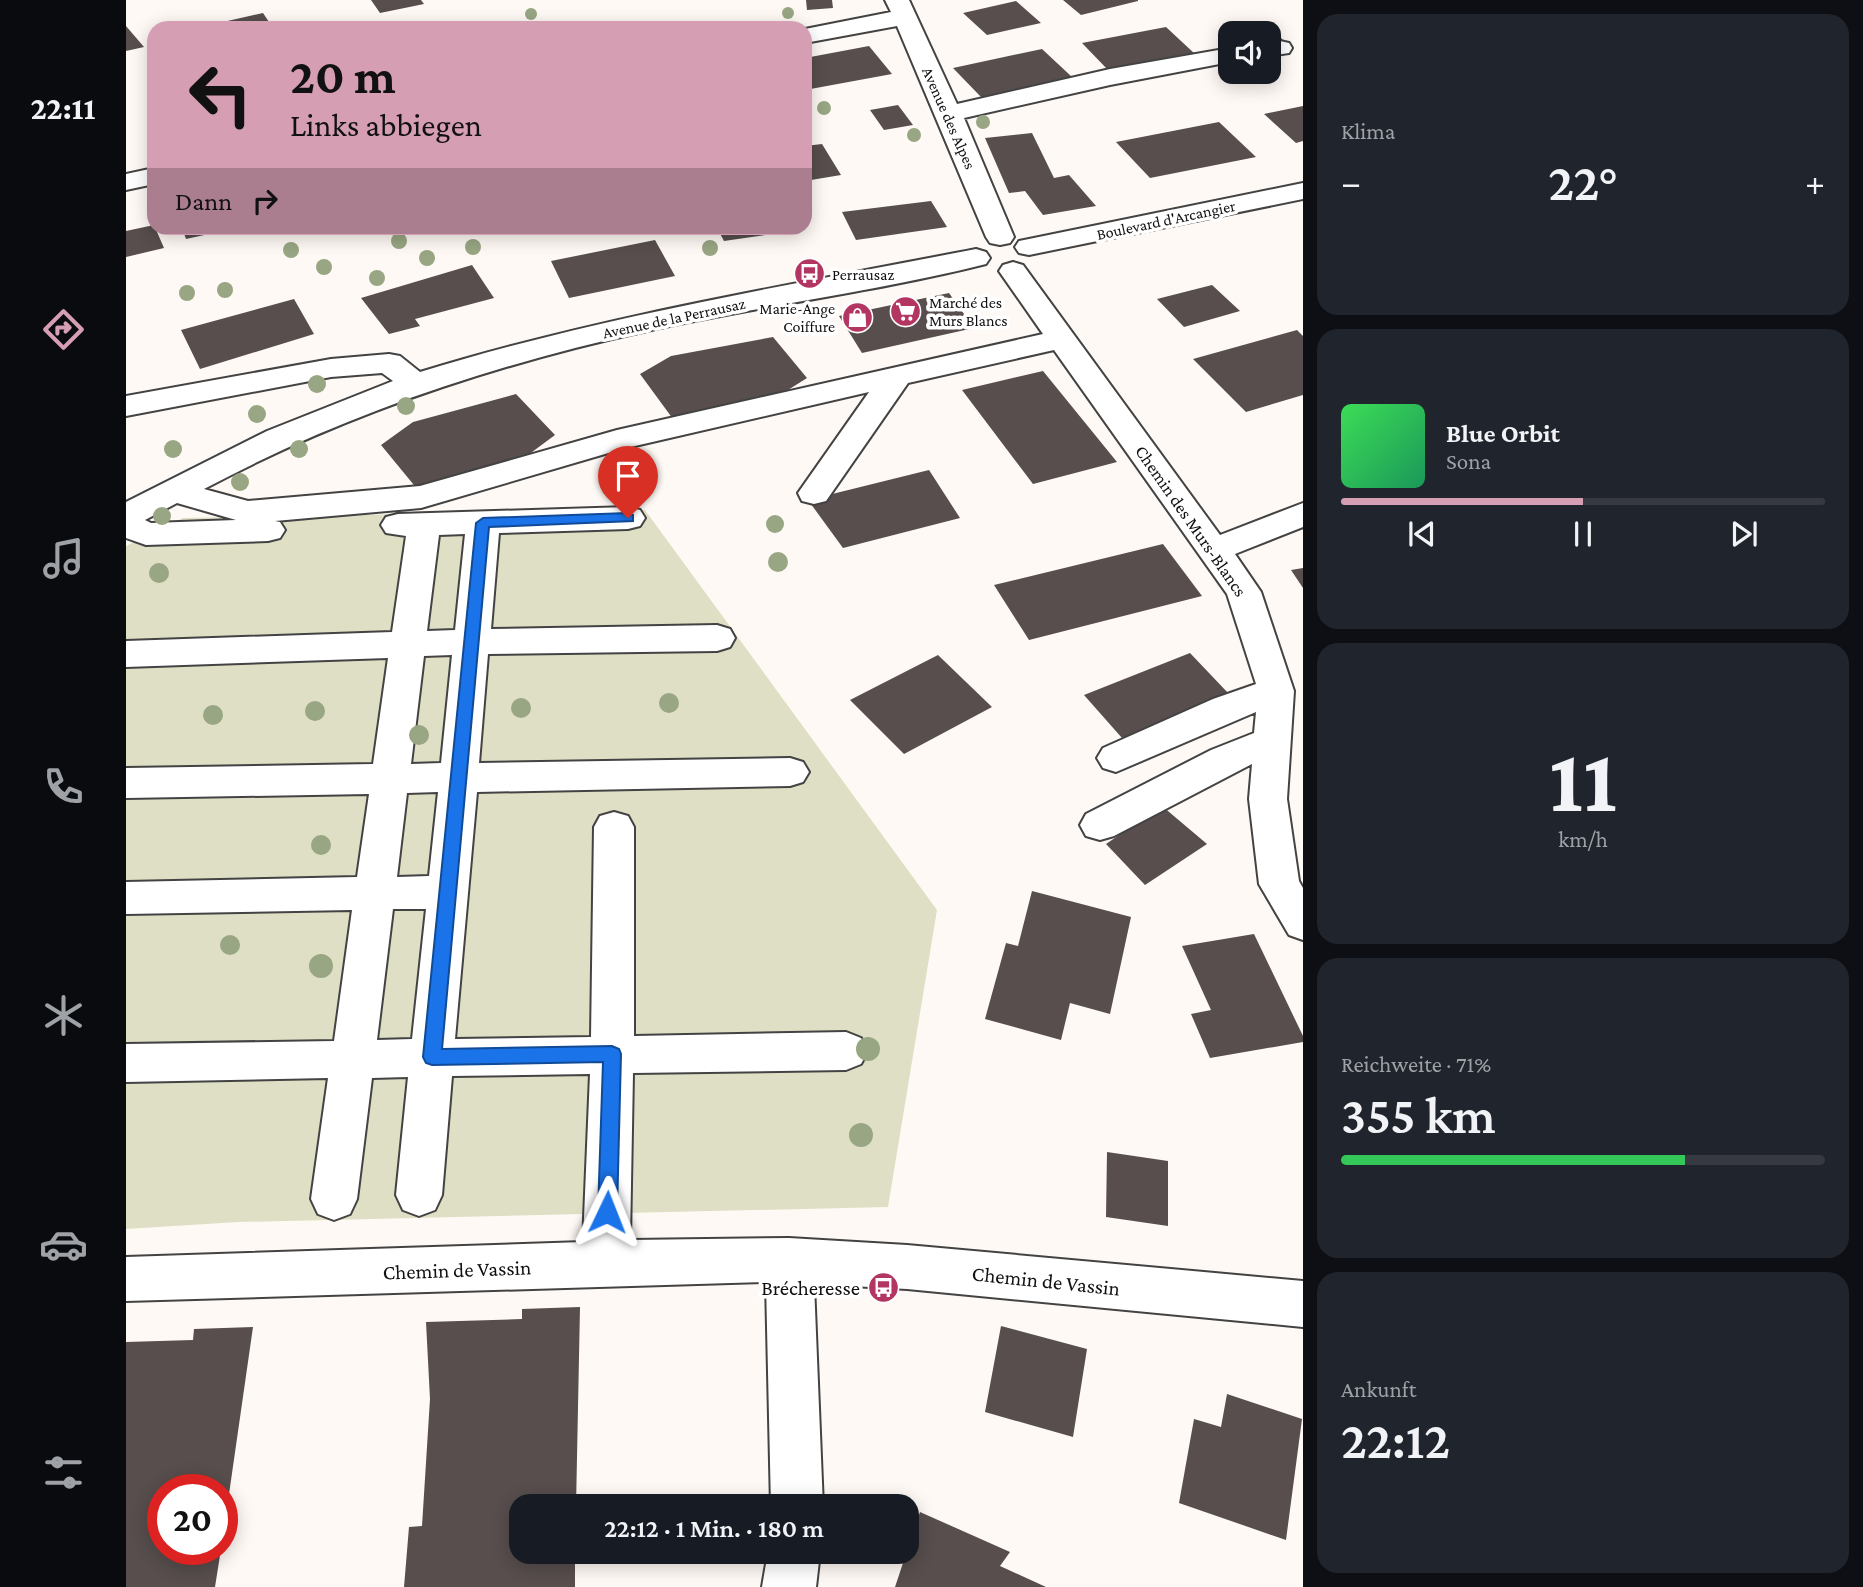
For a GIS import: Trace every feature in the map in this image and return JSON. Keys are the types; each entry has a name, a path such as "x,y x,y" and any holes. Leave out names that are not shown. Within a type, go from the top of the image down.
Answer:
{"street":[{"path":"812,34 900,8"},
{"name":"Avenue des Alpes","path":"900,8 949,114 1000,237"},
{"path":"949,114 1110,77 1218,57"},
{"path":"126,182 147,178"},
{"name":"Boulevard d'Arcangier","path":"1021,259 1303,191"},
{"path":"1000,237 1011,238 1021,259 987,267 974,253 981,242 1000,237"},
{"name":"Avenue de la Perrausaz","path":"131,532 173,491 227,463 330,415 417,385 513,354 684,314 976,258"},
{"name":"Chemin des Murs-Blancs","path":"1021,259 1061,339 1244,592 1276,691 1268,799 1279,884 1303,923"},
{"path":"173,491 248,512 421,497 617,440 1061,339"},
{"path":"135,407 331,368 389,363 417,385"},
{"path":"814,493 842,458 877,401 896,378"},
{"path":"1214,550 1303,514"},
{"path":"131,532 628,518"},
{"path":"419,1195 483,523"},
{"path":"334,1199 424,524"},
{"path":"126,654 471,642 717,638"},
{"path":"1116,758 1226,709 1276,691"},
{"path":"1100,825 1224,760 1272,741"},
{"path":"126,783 790,772"},
{"path":"606,1265 612,1054 614,827"},
{"path":"126,898 447,892"},
{"path":"126,1063 846,1051"},
{"path":"789,1260 797,1494"},
{"name":"Chemin de Vassin","path":"126,1279 680,1261 789,1260 907,1267 1303,1304"},
{"path":"789,1587 792,1564"}],"green space":[{"path":"645,510 937,910 888,1207 238,1222 126,1229 126,546 183,518"}],"building":[{"path":"371,0 421,0 424,4 380,13"},
{"path":"806,0 832,0 833,8 807,10"},
{"path":"1063,0 1138,0 1138,1 1081,15"},
{"path":"1016,1 1041,23 987,35 963,13"},
{"path":"263,13 268,21 228,21"},
{"path":"126,26 144,47 126,51"},
{"path":"1166,27 1195,54 1109,71 1082,43"},
{"path":"869,46 892,74 812,89 812,57"},
{"path":"1042,49 1072,77 981,97 953,68"},
{"path":"898,105 913,125 884,130 870,110"},
{"path":"1303,106 1303,141 1296,143 1264,114"},
{"path":"1219,122 1256,157 1150,178 1116,142"},
{"path":"1032,133 1054,178 1069,175 1096,206 1043,215 1025,191 1009,193 985,138"},
{"path":"822,144 841,175 812,180 812,145"},
{"path":"931,201 947,227 856,240 842,212"},
{"path":"147,226 147,235 158,235 164,248 126,257 126,231"},
{"path":"185,235 204,235 186,239"},
{"path":"721,235 765,235 724,241"},
{"path":"655,240 675,276 569,298 551,261"},
{"path":"472,265 494,298 415,319 420,326 389,334 361,298"},
{"path":"1212,285 1240,311 1184,327 1157,299"},
{"path":"949,293 974,328 862,353 839,316"},
{"path":"294,299 314,334 200,369 181,330"},
{"path":"1297,330 1303,336 1303,395 1246,412 1193,359"},
{"path":"773,337 807,378 780,395 673,419 640,374 671,356"},
{"path":"1043,371 1117,462 1033,484 962,390"},
{"path":"516,394 555,435 528,455 418,490 381,445 413,422"},
{"path":"929,470 960,518 843,548 808,500"},
{"path":"1163,544 1202,596 1029,640 994,585"},
{"path":"1303,568 1303,588 1291,570"},
{"path":"1190,653 1229,694 1122,738 1084,695"},
{"path":"938,655 992,707 904,754 850,700"},
{"path":"1162,806 1207,844 1145,885 1106,844"},
{"path":"1032,891 1131,917 1110,1014 1070,1003 1061,1040 985,1019 1006,943 1018,946"},
{"path":"1254,934 1303,1036 1303,1042 1210,1058 1191,1014 1211,1010 1182,946"},
{"path":"1107,1152 1168,1161 1168,1226 1106,1217"},
{"path":"580,1307 576,1494 509,1494 509,1564 575,1564 575,1587 404,1587 409,1527 422,1526 430,1399 426,1322 522,1319 522,1309"},
{"path":"1001,1326 1087,1349 1073,1437 985,1412"},
{"path":"253,1327 232,1474 147,1474 147,1565 218,1565 215,1587 126,1587 126,1342 193,1340 194,1329"},
{"path":"1227,1394 1302,1419 1286,1540 1179,1503 1194,1419 1221,1427"},
{"path":"920,1512 1010,1552 1000,1566 1046,1587 895,1587 903,1564 919,1564"}],"place":[{"name":"Perrausaz","path":"809,274"},
{"name":"Marché des Murs Blancs","path":"906,311"},
{"name":"Marie-Ange Coiffure","path":"858,317"},
{"name":"Brécheresse","path":"883,1288"}],"route":[{"path":"607,1212 612,1054 432,1057 483,523 628,518"}]}
